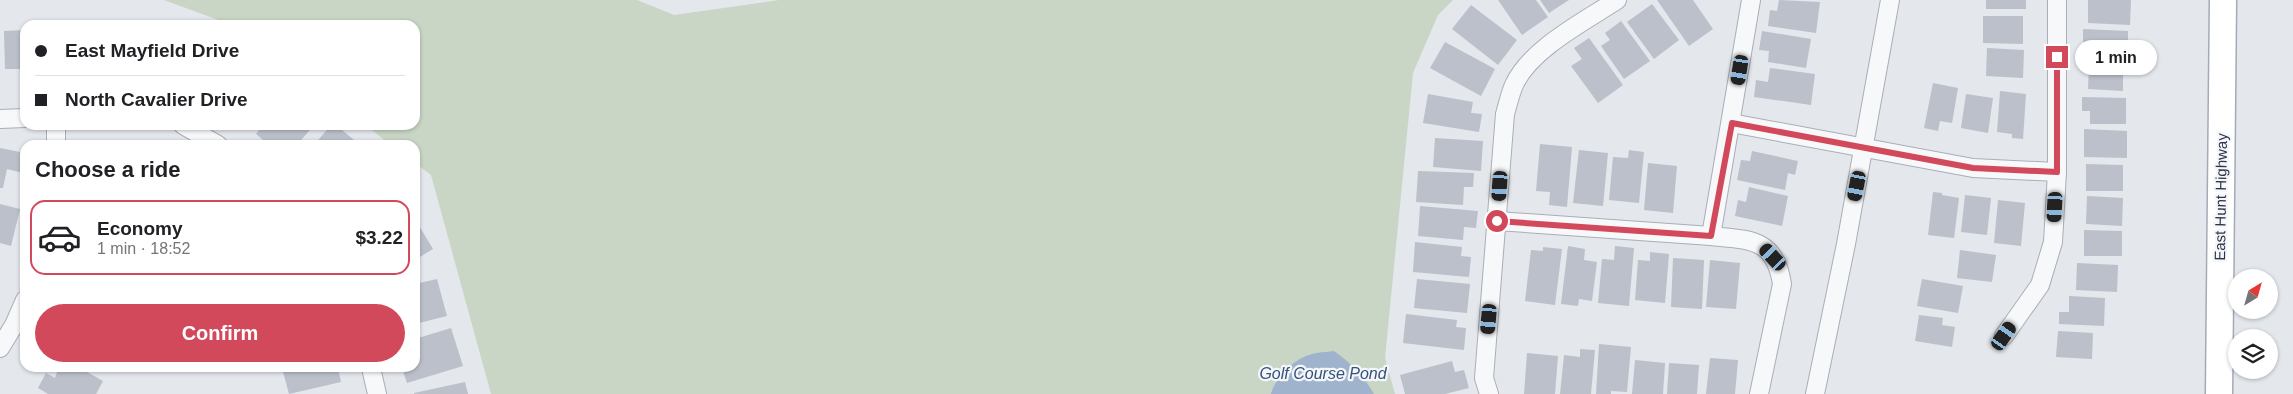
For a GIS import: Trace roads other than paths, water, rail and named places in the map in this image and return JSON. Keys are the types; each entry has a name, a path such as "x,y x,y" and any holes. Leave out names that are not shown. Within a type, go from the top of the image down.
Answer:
{"main road":[{"name":"East Hunt Highway","path":"2218,394 2223,0"}],"street":[{"path":"1489,394 1484,378 1505,114 1514,84 1525,66 1541,51 1617,0"},
{"path":"1711,236 1732,123 1750,0"},
{"path":"1815,394 1864,147 1890,0"},
{"path":"2004,336 2040,285 2053,242 2057,172 2057,0"},
{"path":"0,119 20,118"},
{"path":"1732,123 1973,168 2057,172"},
{"path":"192,130 209,140"},
{"path":"1497,221 1752,240 1765,248 1779,266 1782,284 1759,394"},
{"path":"0,348 20,311"},
{"path":"372,372 377,394"}],"water":[{"name":"Golf Course Pond","path":"1334,351 1357,370 1374,394 1271,394 1276,382 1291,365 1303,357 1312,354"}]}
